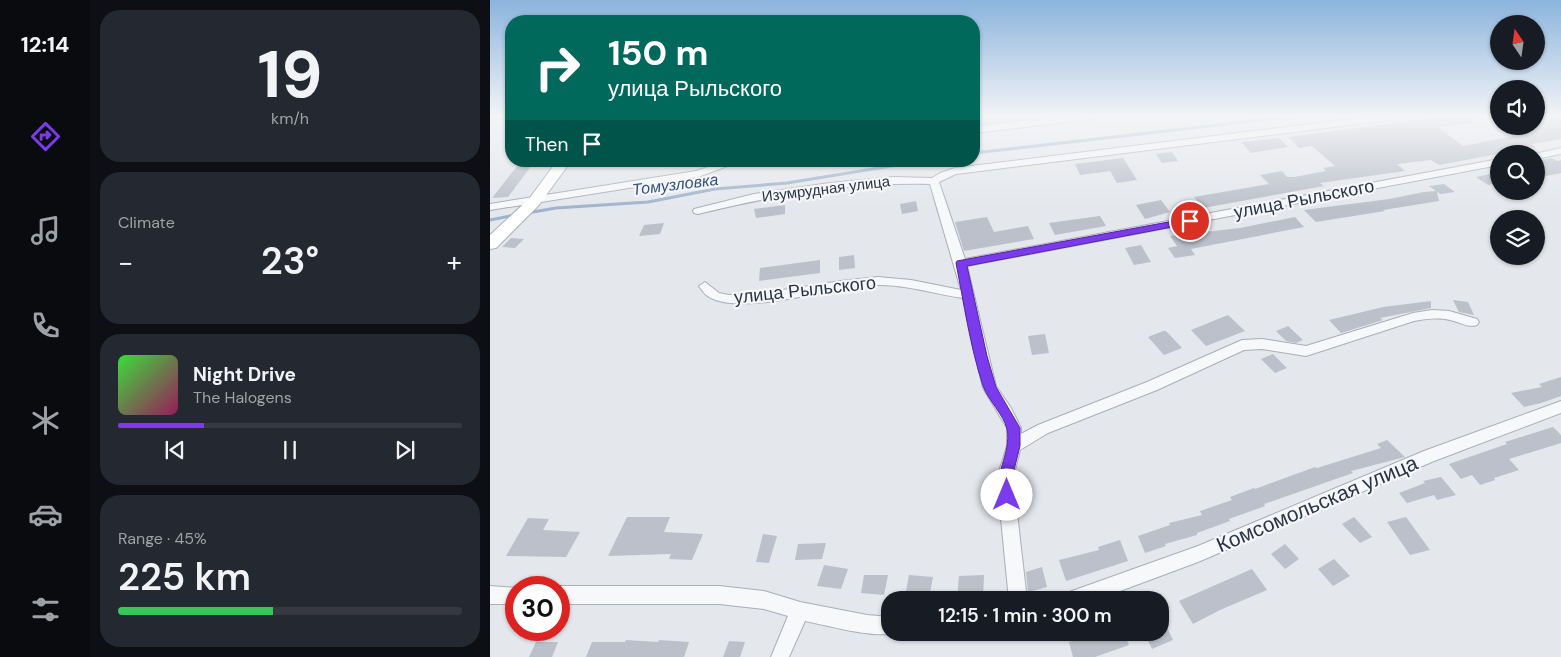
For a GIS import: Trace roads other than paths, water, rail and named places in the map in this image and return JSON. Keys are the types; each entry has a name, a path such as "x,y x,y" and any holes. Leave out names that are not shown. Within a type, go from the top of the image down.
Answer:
{"main road":[{"path":"490,244 535,200 560,167"}],"street":[{"name":"Изумрудная улица","path":"698,211 754,198 830,186 894,180 934,181 943,175 955,171 1150,147"},
{"path":"1545,154 1561,151"},
{"name":"улица Рыльского","path":"961,263 1490,164"},
{"path":"490,207 698,174 719,167"},
{"path":"934,181 961,263 981,356 990,388 1014,428 1014,446 1005,478 1017,591"},
{"name":"улица Рыльского","path":"705,286 716,296 727,299 758,298 857,282 879,281 968,295"},
{"path":"1014,446 1043,429 1152,386 1242,345 1262,344 1306,351 1413,317 1432,314 1449,315 1473,322"},
{"name":"Комсомольская улица","path":"1097,591 1198,554 1429,456 1561,407"},
{"path":"490,595 505,595"},
{"path":"570,595 719,595 764,600 800,612 881,625"},
{"path":"780,657 800,612"}],"waterway":[{"name":"Томузловка","path":"980,152 1029,147"},
{"name":"Томузловка","path":"527,213 556,208 648,202 715,189 787,183 885,167"},
{"name":"Томузловка","path":"490,220 515,215"}]}
